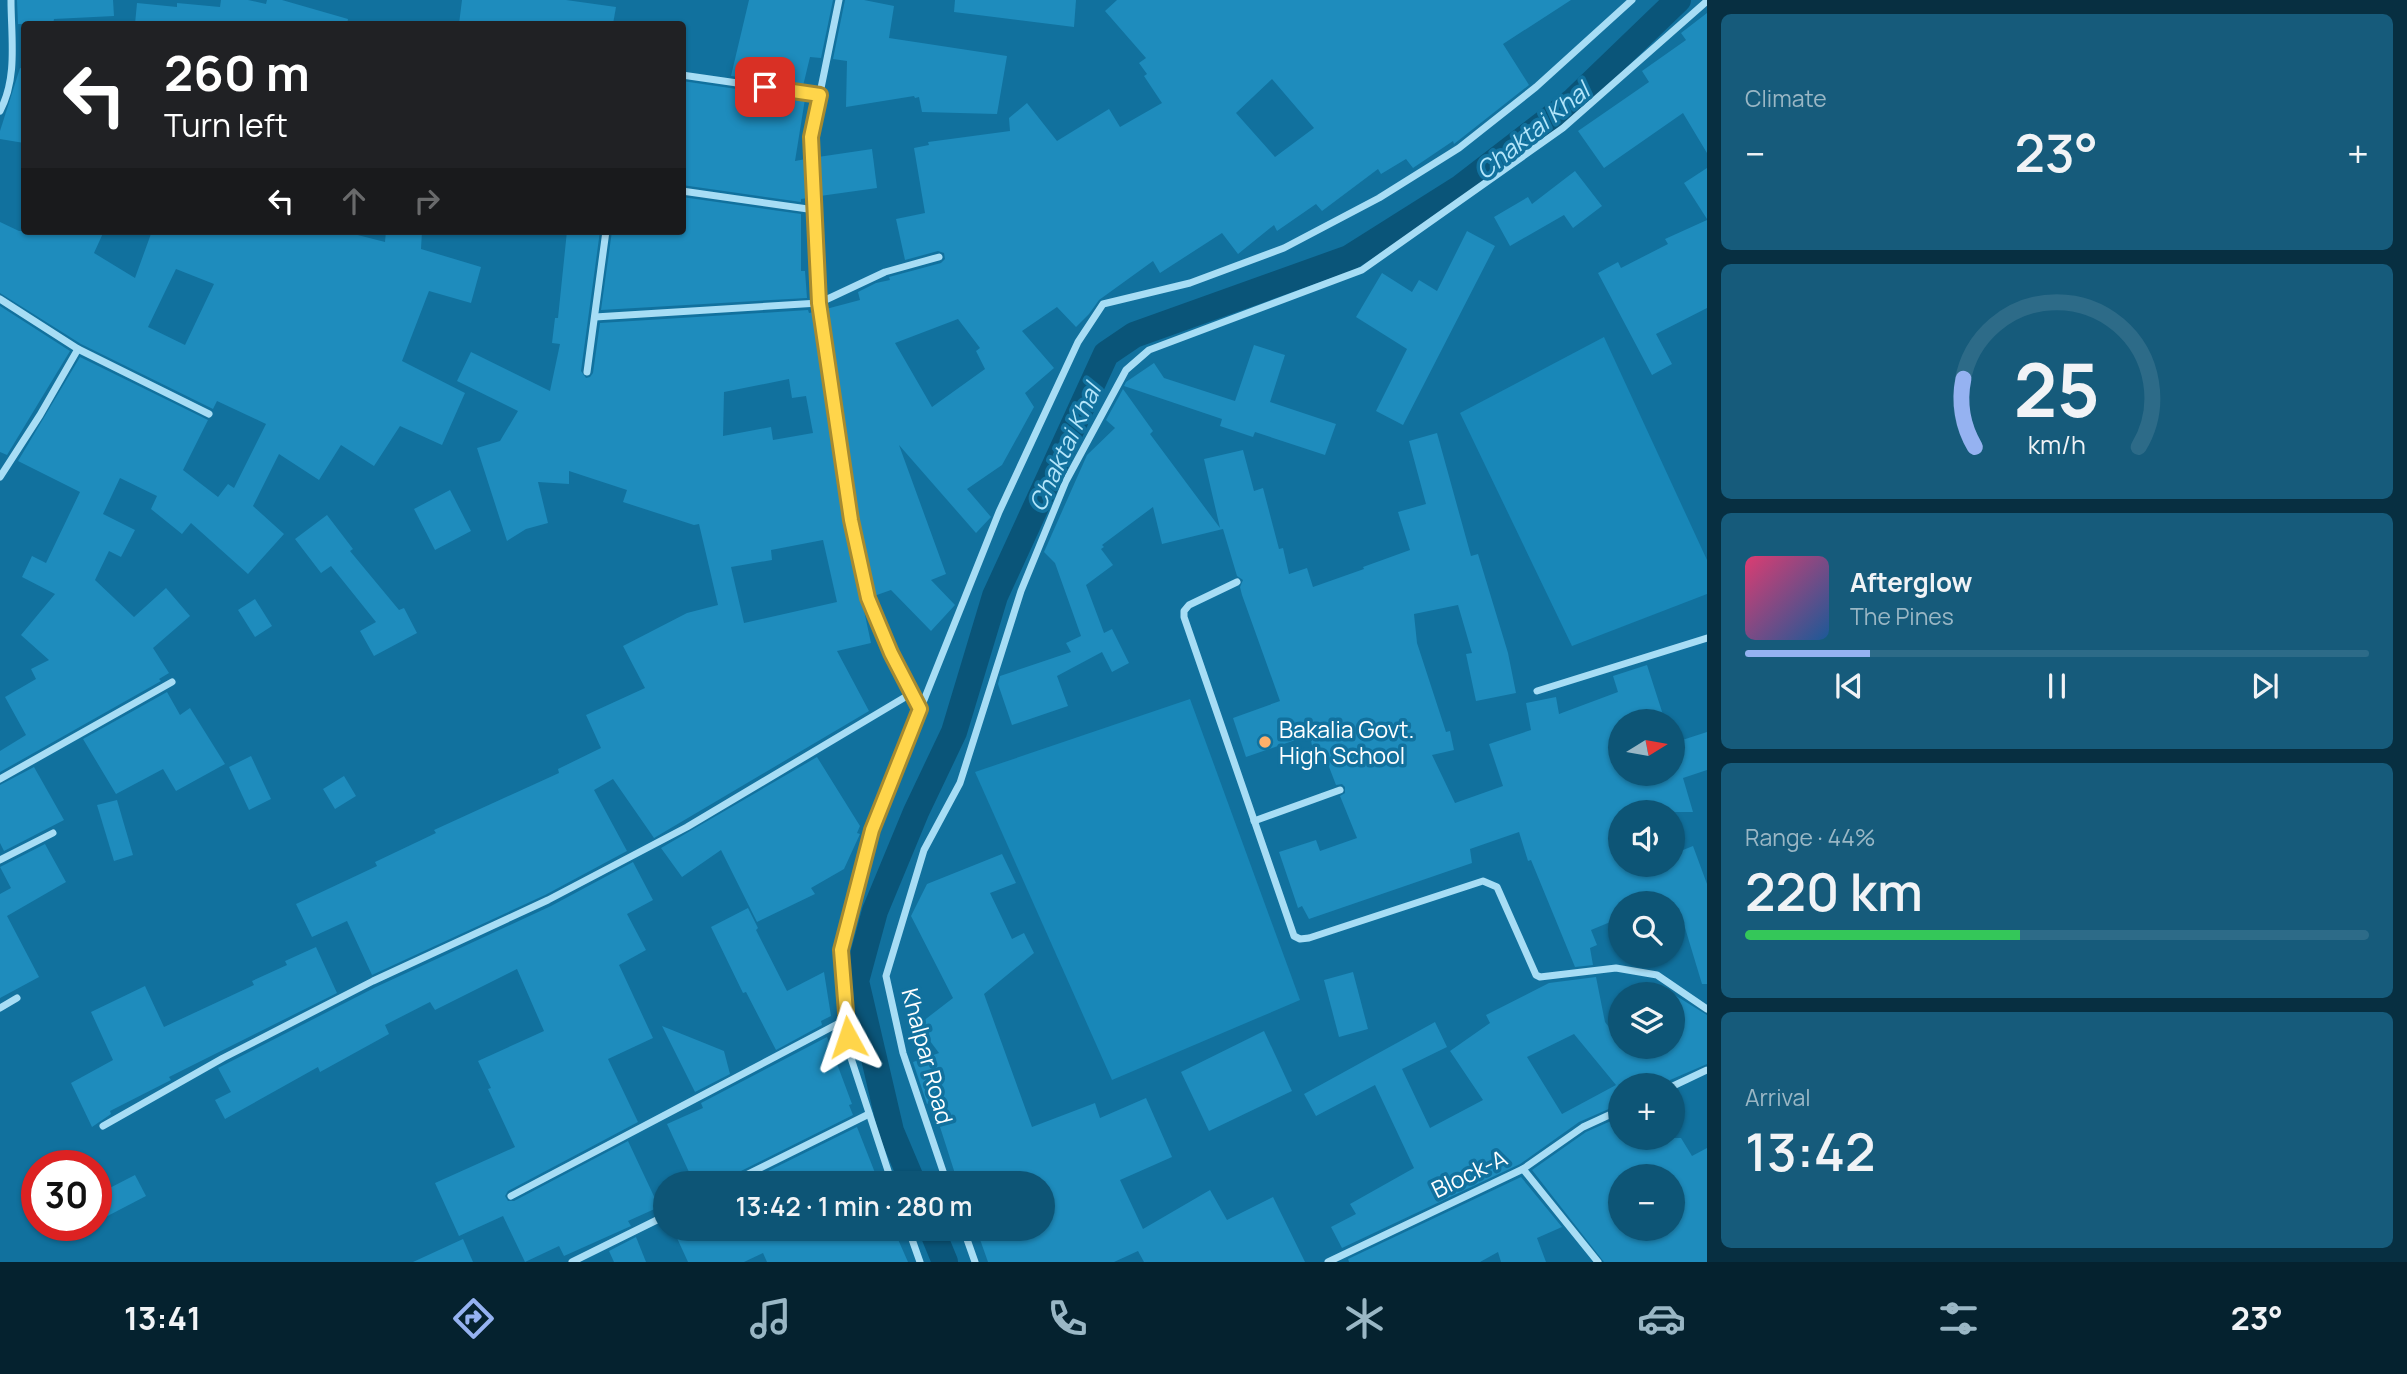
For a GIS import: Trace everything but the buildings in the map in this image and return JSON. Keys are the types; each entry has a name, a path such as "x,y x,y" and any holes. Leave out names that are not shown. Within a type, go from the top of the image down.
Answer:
{"street":[{"path":"0,111 12,77 10,0"},
{"path":"839,0 811,137 819,303 851,520 868,598 891,653 920,709"},
{"path":"888,1171 850,1055 841,950 872,830 999,512 1077,342 1103,304 1189,283 1284,248 1379,198 1448,155 1536,87 1632,0"},
{"name":"Khalpar Road","path":"943,1171 903,1053 886,976 924,850 960,783 1021,591 1066,481 1126,369 1149,350 1363,270 1563,128 1707,1"},
{"path":"686,76 820,95"},
{"path":"686,192 815,210"},
{"path":"587,372 605,235"},
{"path":"595,317 819,303 885,272 939,257"},
{"path":"0,299 78,349 209,414"},
{"path":"0,477 78,349"},
{"path":"1237,582 1189,605 1184,611 1184,617 1294,936 1300,939 1483,881 1497,887 1536,975 1540,977 1616,968 1657,975 1707,1009"},
{"path":"1537,691 1707,638"},
{"path":"0,779 172,682"},
{"path":"103,1126 234,1052 373,981 548,900 687,827 912,693"},
{"path":"1254,821 1340,790"},
{"path":"0,860 53,833"},
{"path":"0,1007 17,998"},
{"path":"511,1196 847,1019"},
{"path":"1685,1080 1707,1070"},
{"path":"754,1171 869,1114"},
{"name":"Block-A","path":"1328,1262 1523,1169 1583,1127 1608,1116"},
{"path":"1523,1169 1598,1262"},
{"path":"572,1262 653,1222"},
{"path":"913,1241 920,1262"},
{"path":"968,1241 975,1262"}],"shaded area":[{"path":"1604,337 1707,560 1707,594 1572,646 1460,413"},
{"path":"1190,699 1300,1000 1112,1080 975,772"}],"waterway":[{"name":"Chaktai Khal","path":"908,1171 891,1131 856,981 875,911 916,812 954,732 995,596 1106,354 1134,335 1349,258 1460,188 1573,101 1678,0"},
{"name":"Chaktai Khal","path":"936,1241 945,1262"}],"place":[{"name":"Bakalia Govt. High School","path":"1265,742"}],"route":[{"path":"765,87 820,95 811,137 819,303 851,520 868,598 891,653 920,709 872,830 841,950 848,1037"}]}
